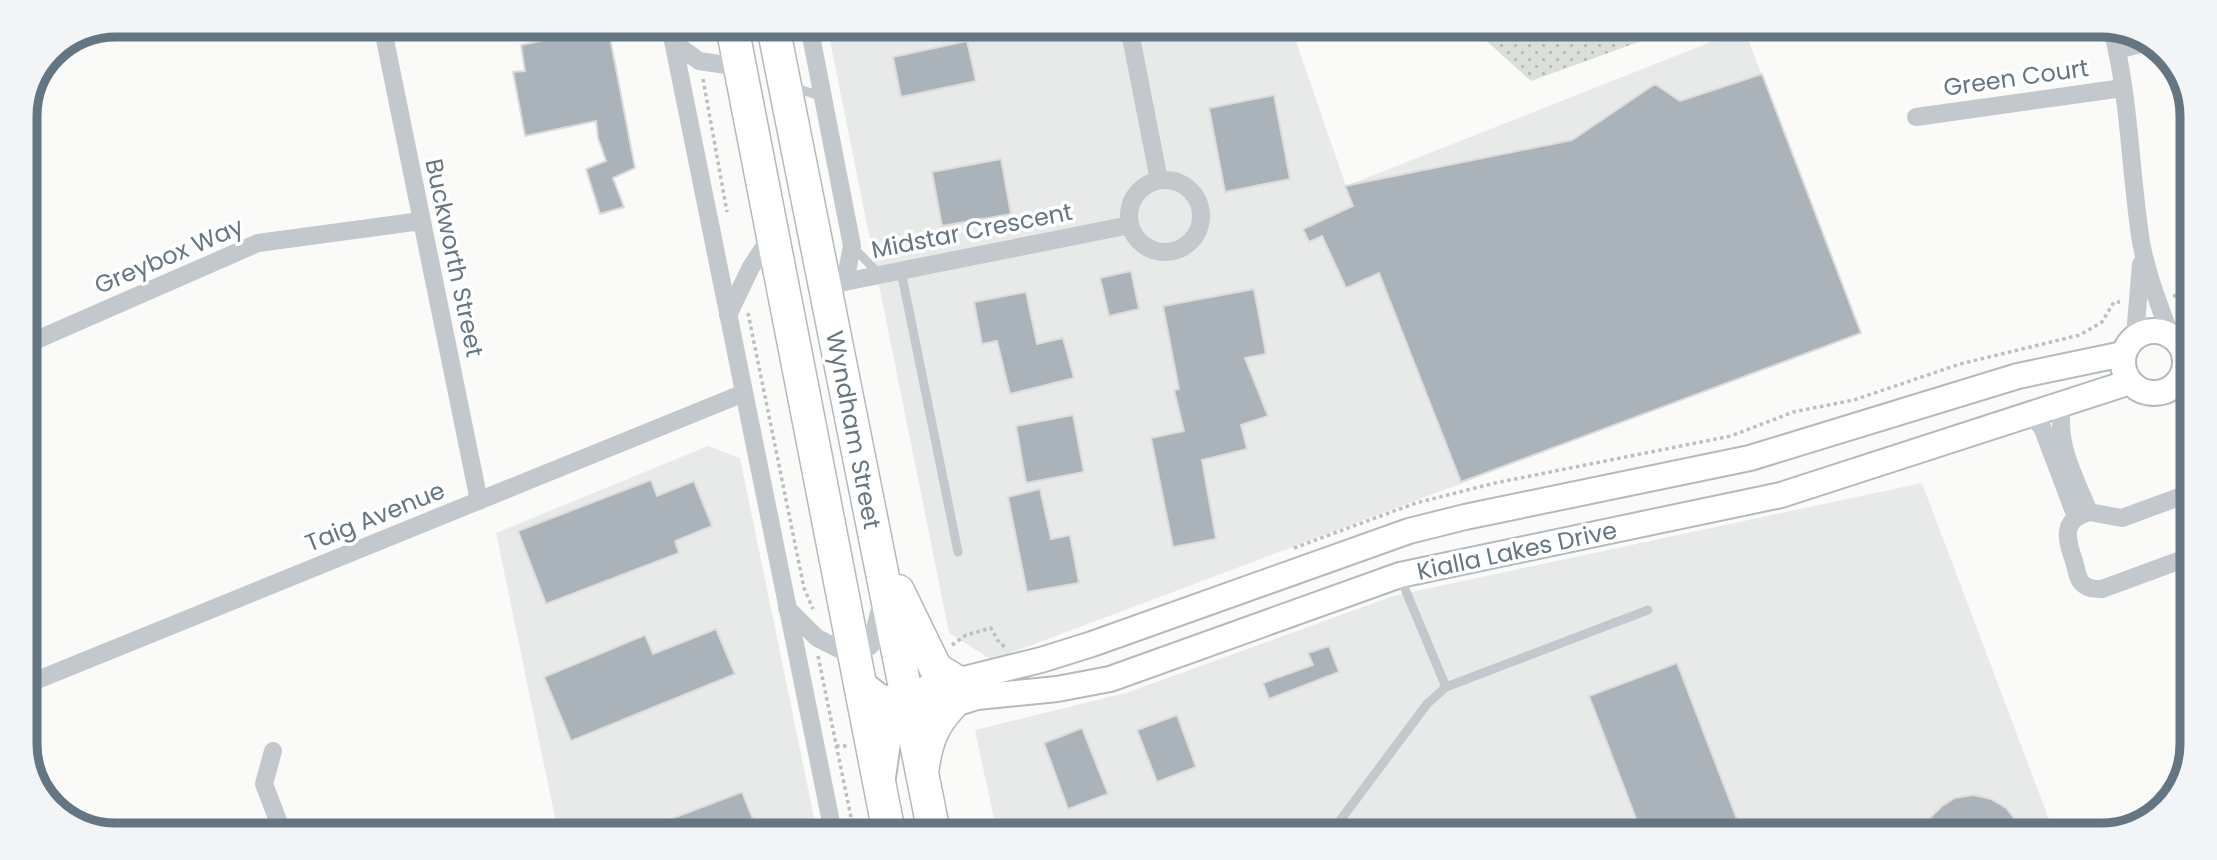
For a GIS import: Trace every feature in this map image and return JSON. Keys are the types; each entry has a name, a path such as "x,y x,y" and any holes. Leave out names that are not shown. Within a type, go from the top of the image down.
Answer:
{"highway":[{"name":"Wyndham Street","path":"734,37 887,823"},
{"name":"Wyndham Street","path":"776,37 785,85 835,284 884,584 906,703 934,823"},
{"path":"740,67 776,37"},
{"path":"747,106 785,85"},
{"path":"878,549 936,669 953,693 928,738 922,774"}],"street":[{"name":"Buckworth Street","path":"384,37 479,501"},
{"path":"672,37 830,823"},
{"path":"674,37 703,62 740,67"},
{"path":"811,37 852,246 835,284"},
{"path":"1131,37 1159,180"},
{"path":"2114,38 2123,88 2141,243 2150,282 2180,348"},
{"path":"2117,50 2136,45"},
{"name":"Green Court","path":"1916,117 2123,88"},
{"path":"1159,180 1184,185 1194,193 1201,211 1196,236 1187,245 1174,251 1161,252 1139,241 1130,225 1133,200 1140,190 1159,180"},
{"name":"Greybox Way","path":"37,340 258,243 421,221"},
{"name":"Midstar Crescent","path":"835,284 1130,225"},
{"path":"728,315 773,234"},
{"path":"2141,243 2124,374 2130,382 2148,393 2158,393 2177,383 2180,372"},
{"path":"2129,345 2152,330 2180,354"},
{"name":"Kialla Lakes Drive","path":"953,693 1409,531 1750,458 2129,345"},
{"path":"2047,374 2056,382 2062,404 2058,428 2061,443 2083,515 2042,426 2029,415 2018,376 2047,374"},
{"name":"Kialla Lakes Drive","path":"881,794 892,715 925,689 978,697 1110,679 1400,575 1781,495 2130,382"},
{"name":"Taig Avenue","path":"37,680 744,393"},
{"path":"2180,497 2122,518 2083,515 2066,527 2065,537 2081,582 2091,589 2102,589 2180,560"},
{"path":"1303,567 1348,559 1384,548 1392,552 1400,575"},
{"path":"858,669 871,645 884,584"},
{"path":"787,608 820,640 858,669 879,696 906,703"},
{"path":"1080,648 1093,682"},
{"path":"273,751 264,784 279,823"}],"lane":[{"path":"785,85 823,97"},
{"path":"852,246 880,275"},
{"path":"901,271 958,552"},
{"path":"1400,575 1446,687"},
{"path":"1338,823 1427,704 1446,687 1648,610"}],"path":[{"path":"698,37 703,62 703,90 729,218"},
{"path":"741,288 749,295 748,311 804,588 821,624 818,661 852,823"}],"shaded area":[{"path":"829,37 1294,37 1346,186 1724,37 1747,37 1861,333 992,660 949,633"},
{"path":"1482,37 1652,37 1531,81"},
{"path":"708,446 740,458 815,823 556,823 496,533"},
{"path":"1922,483 2050,823 995,823 975,730 1129,692 1393,596"}],"building":[{"path":"560,37 610,37 635,168 613,178 624,207 600,214 586,169 606,161 598,138 596,121 525,136 513,72 525,71 521,45"},
{"path":"967,41 976,81 901,97 893,57"},
{"path":"1762,74 1861,333 1461,482 1379,273 1346,288 1322,236 1309,242 1303,229 1353,206 1345,186 1572,140 1655,84 1680,101"},
{"path":"1274,95 1290,179 1225,192 1209,108"},
{"path":"1001,159 1011,214 942,226 932,172"},
{"path":"1131,271 1139,309 1109,316 1100,278"},
{"path":"1254,289 1266,354 1245,358 1268,416 1241,425 1247,449 1202,460 1216,539 1173,547 1151,438 1184,431 1174,390 1179,389 1163,306"},
{"path":"1026,292 1037,344 1063,338 1074,378 1010,394 997,341 982,344 974,302"},
{"path":"1073,415 1084,472 1026,483 1016,426"},
{"path":"651,480 657,496 694,481 712,526 675,541 679,553 546,604 518,531"},
{"path":"1040,489 1051,539 1070,535 1079,583 1027,592 1008,497"},
{"path":"716,629 735,674 571,741 544,677 645,635 653,654"},
{"path":"1329,646 1339,672 1269,699 1263,683 1313,665 1308,653"},
{"path":"1677,663 1738,823 1638,823 1589,696"},
{"path":"1177,715 1196,767 1157,782 1137,730"},
{"path":"1082,728 1108,794 1068,809 1044,743"},
{"path":"742,792 754,823 669,823 668,820"},
{"path":"1973,795 1991,799 2006,808 2017,823 1927,823 1942,806 1955,798"}]}
